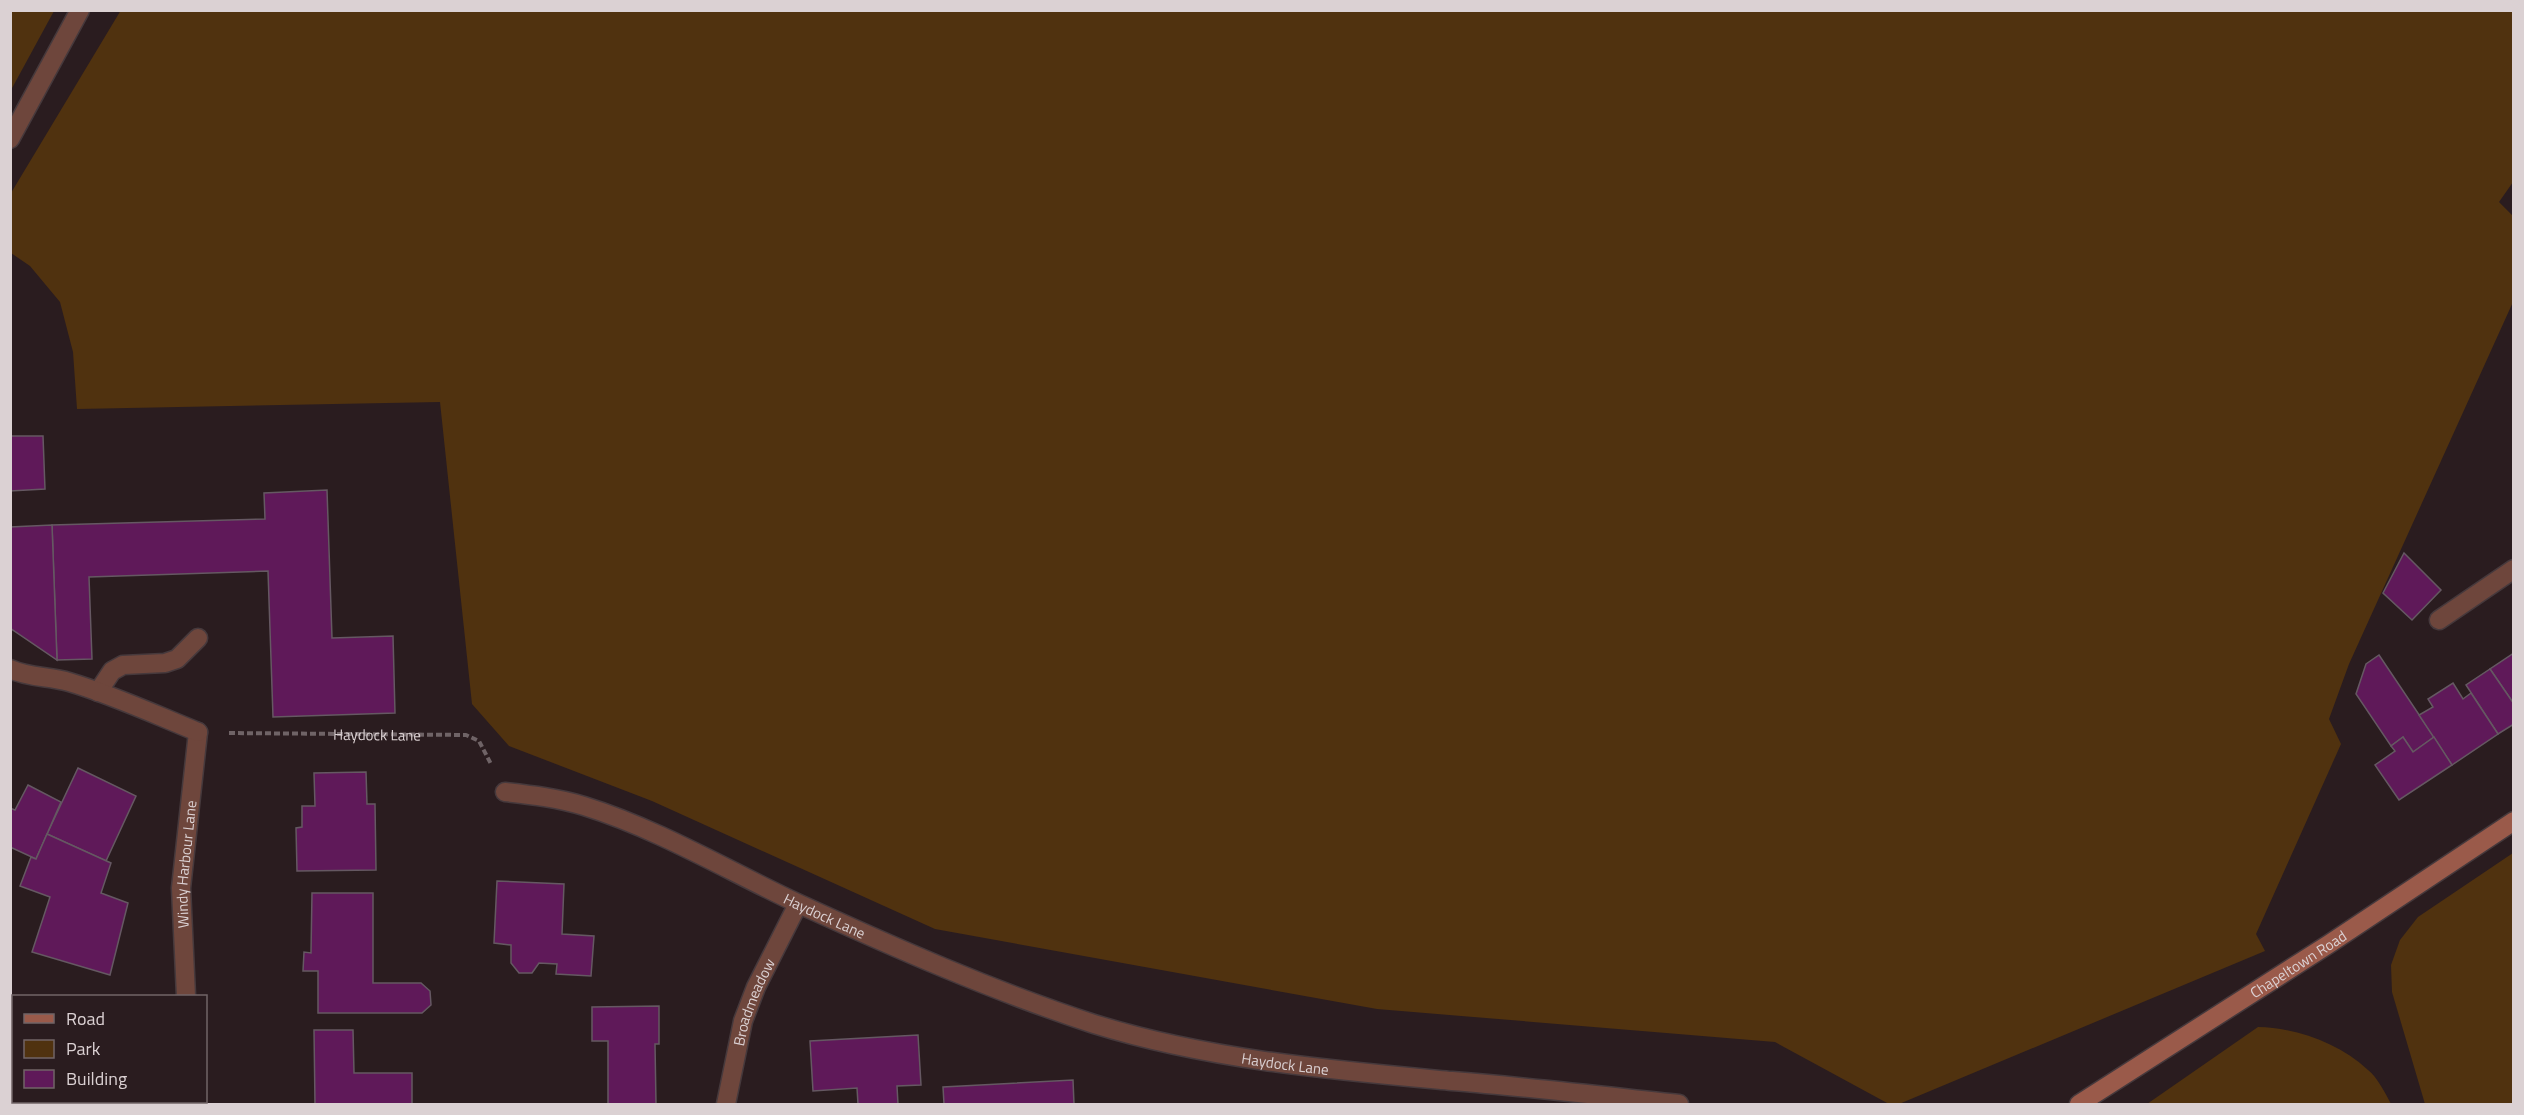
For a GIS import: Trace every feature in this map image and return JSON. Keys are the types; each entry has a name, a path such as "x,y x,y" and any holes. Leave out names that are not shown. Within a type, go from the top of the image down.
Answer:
{"main road":[{"name":"Chapeltown Road","path":"2079,1104 2329,944 2514,821"}],"street":[{"path":"10,139 80,10"},
{"path":"2439,620 2514,569"},
{"path":"98,692 112,671 123,665 165,663 177,659 198,638"},
{"path":"10,669 20,674 66,681 198,732"},
{"name":"Windy Harbour Lane","path":"186,995 181,888 198,732"},
{"name":"Haydock Lane","path":"505,792 540,796 582,806 631,823 798,904 979,982 1095,1024 1221,1056 1334,1070 1527,1087 1679,1104"},
{"name":"Broadmeadow","path":"726,1104 743,1021 756,987 798,904"}],"path":[{"name":"Haydock Lane","path":"198,732 466,735 479,741 505,792"}],"green space":[{"path":"121,10 2513,11 2513,182 2499,202 2513,216 2513,302 2349,664 2329,719 2341,744 2256,934 2265,951 1899,1104 1889,1104 1775,1042 1377,1009 935,929 652,801 509,746 472,704 440,402 77,409 73,352 60,302 30,266 11,253 11,193"},
{"path":"10,11 54,11 11,90"},
{"path":"2513,853 2513,1104 2425,1104 2392,992 2391,965 2400,940 2418,917"},
{"path":"2258,1027 2302,1034 2344,1052 2371,1073 2391,1104 2147,1104"}],"building":[{"path":"10,436 43,436 45,489 10,491"},
{"path":"327,490 332,638 393,636 395,713 273,717 268,571 89,577 92,659 57,660 52,525 265,519 264,493"},
{"path":"52,525 57,660 10,628 10,527"},
{"path":"2404,553 2441,590 2412,620 2383,593"},
{"path":"2514,653 2514,704 2490,669"},
{"path":"2379,655 2434,737 2413,752 2403,737 2391,746 2356,694 2366,664"},
{"path":"2490,669 2514,704 2514,724 2498,734 2466,685"},
{"path":"2453,683 2463,699 2471,693 2498,734 2452,765 2419,715 2433,707 2428,699"},
{"path":"2403,737 2413,752 2434,737 2452,765 2399,800 2375,765 2395,751 2391,746"},
{"path":"78,768 136,796 106,861 47,834"},
{"path":"366,772 367,804 375,804 376,870 297,871 296,828 302,827 302,806 315,806 314,773"},
{"path":"28,785 61,802 36,859 10,847 10,808 15,810"},
{"path":"47,834 111,863 101,893 128,903 110,975 32,952 50,897 20,886 31,857 36,859"},
{"path":"497,881 564,884 562,934 594,936 591,976 556,974 557,964 539,963 532,973 519,973 511,963 511,945 494,943"},
{"path":"312,893 373,893 373,983 421,983 430,991 431,1005 422,1013 318,1013 318,971 303,971 304,952 311,953"},
{"path":"659,1006 659,1044 655,1044 656,1104 608,1104 608,1041 592,1041 592,1007"},
{"path":"314,1030 353,1030 354,1073 412,1073 412,1104 315,1104"},
{"path":"918,1035 921,1085 897,1086 898,1104 858,1104 857,1088 813,1091 810,1041"},
{"path":"1073,1080 1074,1104 944,1104 943,1087"}]}
